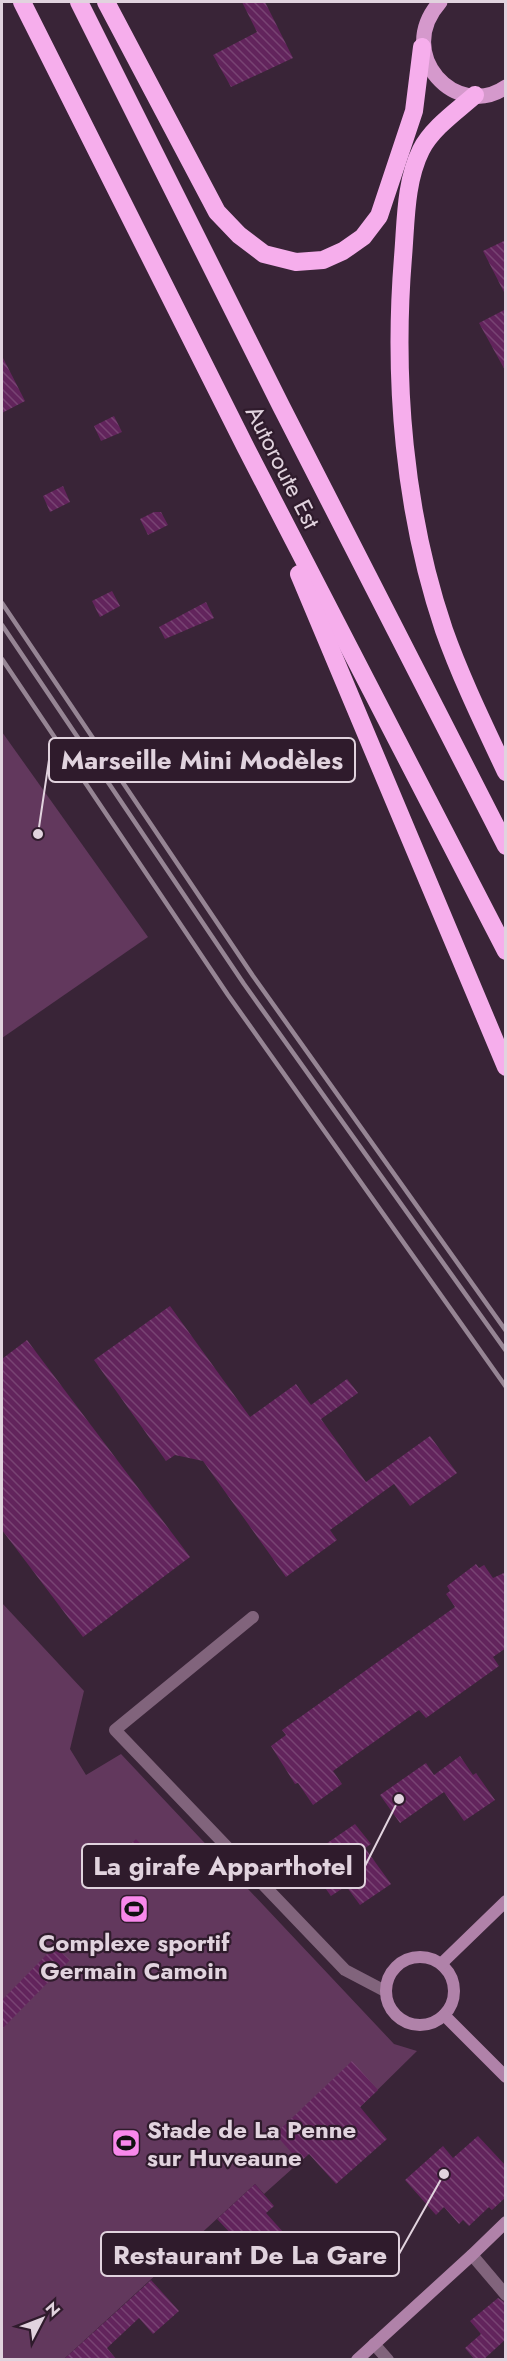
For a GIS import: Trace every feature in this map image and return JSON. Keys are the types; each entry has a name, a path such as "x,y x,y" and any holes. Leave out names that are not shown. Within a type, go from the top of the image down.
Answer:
{"highway":[{"name":"Autoroute Est","path":"22,2 246,448 506,951"},
{"name":"Autoroute Est","path":"79,2 281,406 506,846"},
{"path":"106,2 217,212 239,235 264,254 296,262 323,260 343,250 363,237 379,216 414,111 422,47"},
{"path":"475,95 435,132 421,150 410,182 399,323 406,468 422,552 445,630 483,725 506,772"},
{"path":"246,448 506,1067"}],"main road":[{"path":"440,2 426,21 422,47 428,66 440,81 455,91 475,95 489,94 504,89"},
{"path":"441,1964 506,1901"},
{"path":"420,1956 431,1958 441,1964 449,1973 453,1983 454,1995 451,2006 435,2022 412,2025 402,2020 387,2002 386,1991 391,1972 398,1964 409,1958 420,1956"},
{"path":"444,2015 506,2077"},
{"path":"357,2360 506,2222"}],"street":[{"path":"253,1617 116,1730 345,1970 386,1991"},
{"path":"472,2255 506,2295"},
{"path":"374,2344 388,2360"}],"shaded area":[{"path":"2,732 148,937 2,1038"},
{"name":"Complexe sportif Germain Camoin","path":"2,1603 84,1691 70,1749 86,1775 121,1754 394,2044 417,2051 350,2117 264,2194 255,2184 64,2359 2,2359"}],"building":[{"path":"242,2 265,2 293,58 231,87 213,55 257,32"},
{"path":"506,240 506,296 483,251"},
{"path":"506,309 506,372 479,323"},
{"path":"2,356 25,401 2,413"},
{"path":"114,416 122,432 101,441 94,426"},
{"path":"63,486 70,502 50,512 43,496"},
{"path":"154,512 161,512 168,525 148,535 140,519"},
{"path":"112,591 120,606 100,617 92,601"},
{"path":"206,602 214,618 165,639 159,627"},
{"path":"170,1306 250,1417 296,1384 311,1405 347,1379 358,1393 321,1419 366,1482 430,1436 457,1473 410,1506 394,1484 330,1530 337,1540 286,1577 203,1461 175,1455 166,1461 94,1360"},
{"path":"27,1340 190,1557 83,1637 2,1530 2,1359"},
{"path":"476,1564 479,1568 484,1565 493,1578 506,1572 506,1648 493,1657 499,1666 426,1718 419,1710 333,1771 342,1784 313,1805 298,1783 295,1784 271,1746 286,1735 282,1730 455,1607 446,1594 450,1591 447,1586"},
{"path":"460,1756 473,1775 476,1773 495,1800 464,1821 444,1792 400,1823 380,1795 426,1763 434,1775"},
{"path":"355,1824 371,1844 365,1848 391,1884 360,1905 346,1886 331,1896 315,1874 328,1865 318,1851 320,1848"},
{"path":"136,1839 149,1853 136,1867 122,1853"},
{"path":"55,1946 70,1960 2,2029 2,2000"},
{"path":"352,2061 378,2090 360,2107 387,2139 336,2184 309,2154 300,2162 275,2134"},
{"path":"478,2136 506,2166 506,2197 492,2210 489,2207 469,2226 463,2220 459,2224 444,2207 436,2215 405,2180 443,2146 453,2158"},
{"path":"255,2184 274,2206 266,2213 284,2233 261,2253 241,2231 234,2237 217,2219"},
{"path":"151,2280 179,2311 153,2334 139,2318 107,2348 117,2360 63,2360"},
{"path":"498,2298 506,2303 506,2339 483,2360 475,2360 465,2348 481,2334 470,2321"}],"railway":[{"path":"2,603 253,976 506,1331"},
{"path":"2,625 244,984 506,1351"},
{"path":"2,659 228,995 506,1387"}],"place":[{"name":"Marseille Mini Modèles","path":"38,834"},
{"name":"La girafe Apparthotel","path":"399,1799"},
{"name":"Complexe sportif Germain Camoin","path":"134,1909"},
{"name":"Stade de La Penne sur Huveaune","path":"126,2143"},
{"name":"Restaurant De La Gare","path":"444,2174"}]}
